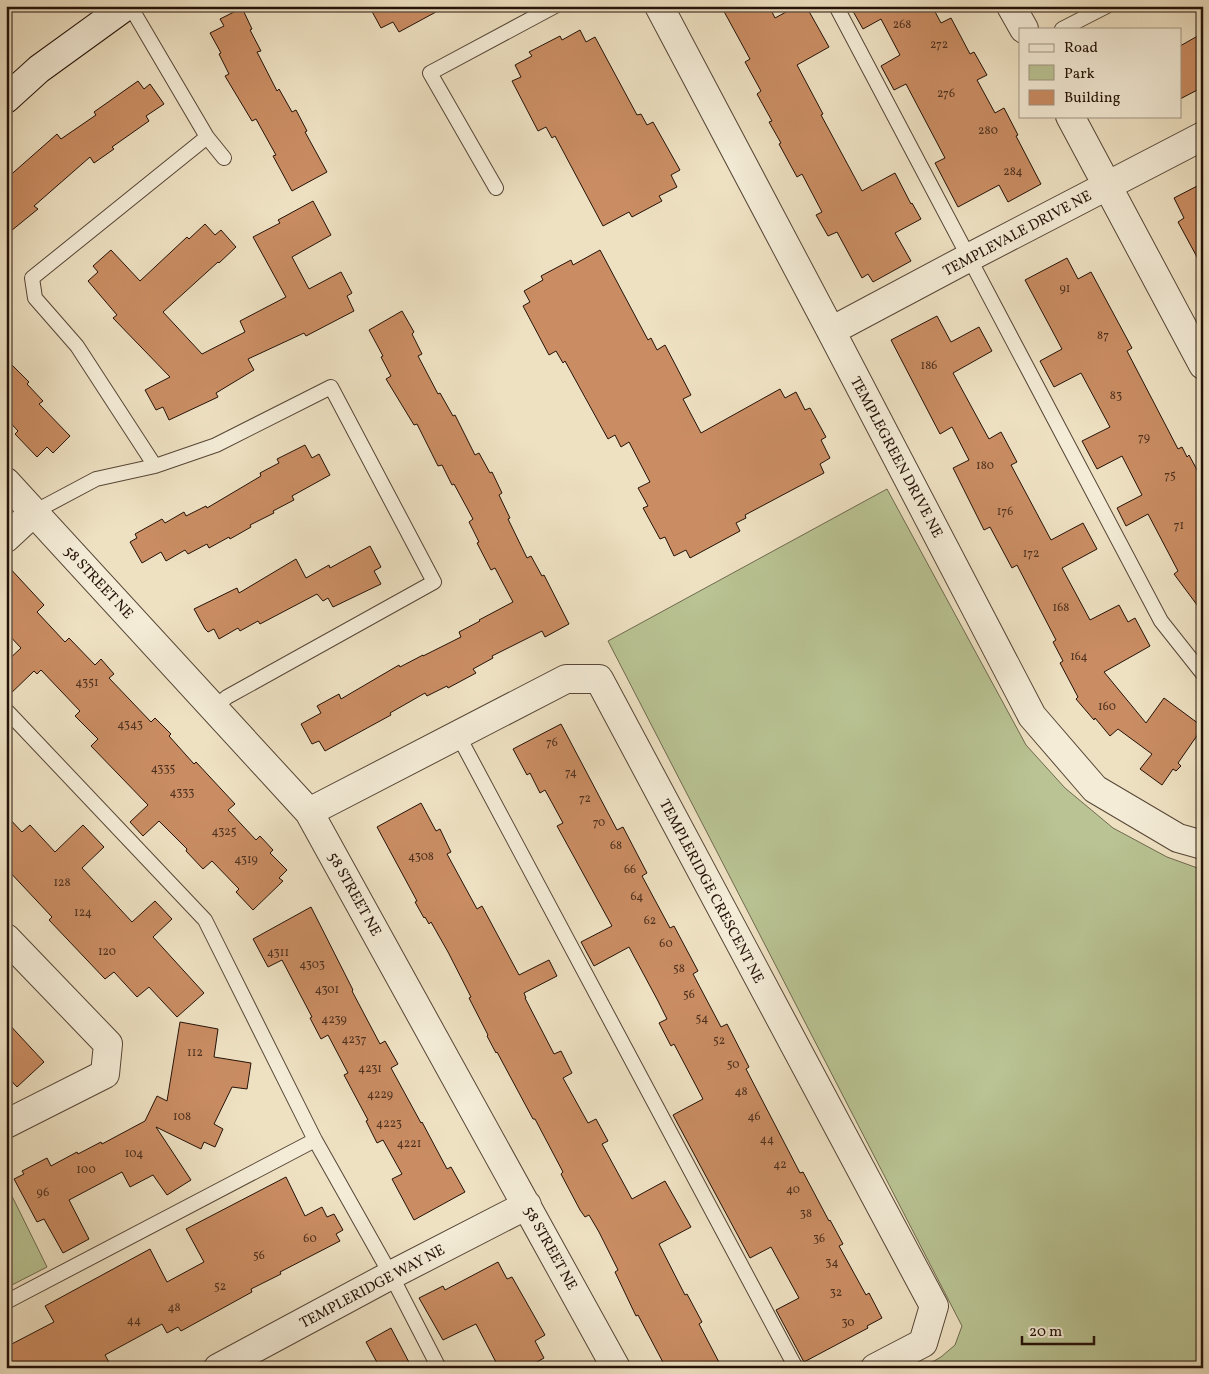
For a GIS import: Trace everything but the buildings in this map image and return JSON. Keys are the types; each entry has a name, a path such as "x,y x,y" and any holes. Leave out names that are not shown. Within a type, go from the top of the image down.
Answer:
{"street":[{"path":"6,99 39,70 126,6"},
{"name":"TEMPLEGREEN DRIVE NE","path":"659,6 1032,716 1095,789 1178,838 1203,845"},
{"path":"1011,6 1023,28"},
{"path":"1071,118 1203,365"},
{"name":"TEMPLEVALE DRIVE NE","path":"831,331 1203,136"},
{"name":"58 STREET NE","path":"6,482 309,812 616,1368"},
{"path":"6,538 34,512"},
{"name":"TEMPLERIDGE CRESCENT NE","path":"309,812 566,679 599,680 934,1306 923,1343 875,1368"},
{"path":"6,938 108,1044 105,1074 6,1124"},
{"name":"TEMPLERIDGE WAY NE","path":"218,1368 390,1275 527,1205"}],"lane":[{"path":"130,6 207,137 224,158"},
{"path":"496,188 430,73 555,6"},
{"path":"836,6 1161,621 1203,674"},
{"path":"1064,28 1107,6"},
{"path":"155,466 77,346 35,298 32,278 207,137"},
{"path":"34,512 96,479 155,466 216,445 331,387 434,582 227,697 214,708"},
{"path":"6,710 205,920 315,1140 439,1368"},
{"path":"458,735 796,1368"},
{"path":"6,1302 315,1140"}],"green space":[{"path":"887,489 1026,745 1065,788 1113,828 1167,857 1203,870 1203,1368 922,1368 941,1357 955,1345 962,1326 608,641"},
{"path":"6,1184 47,1267 6,1288"}]}
